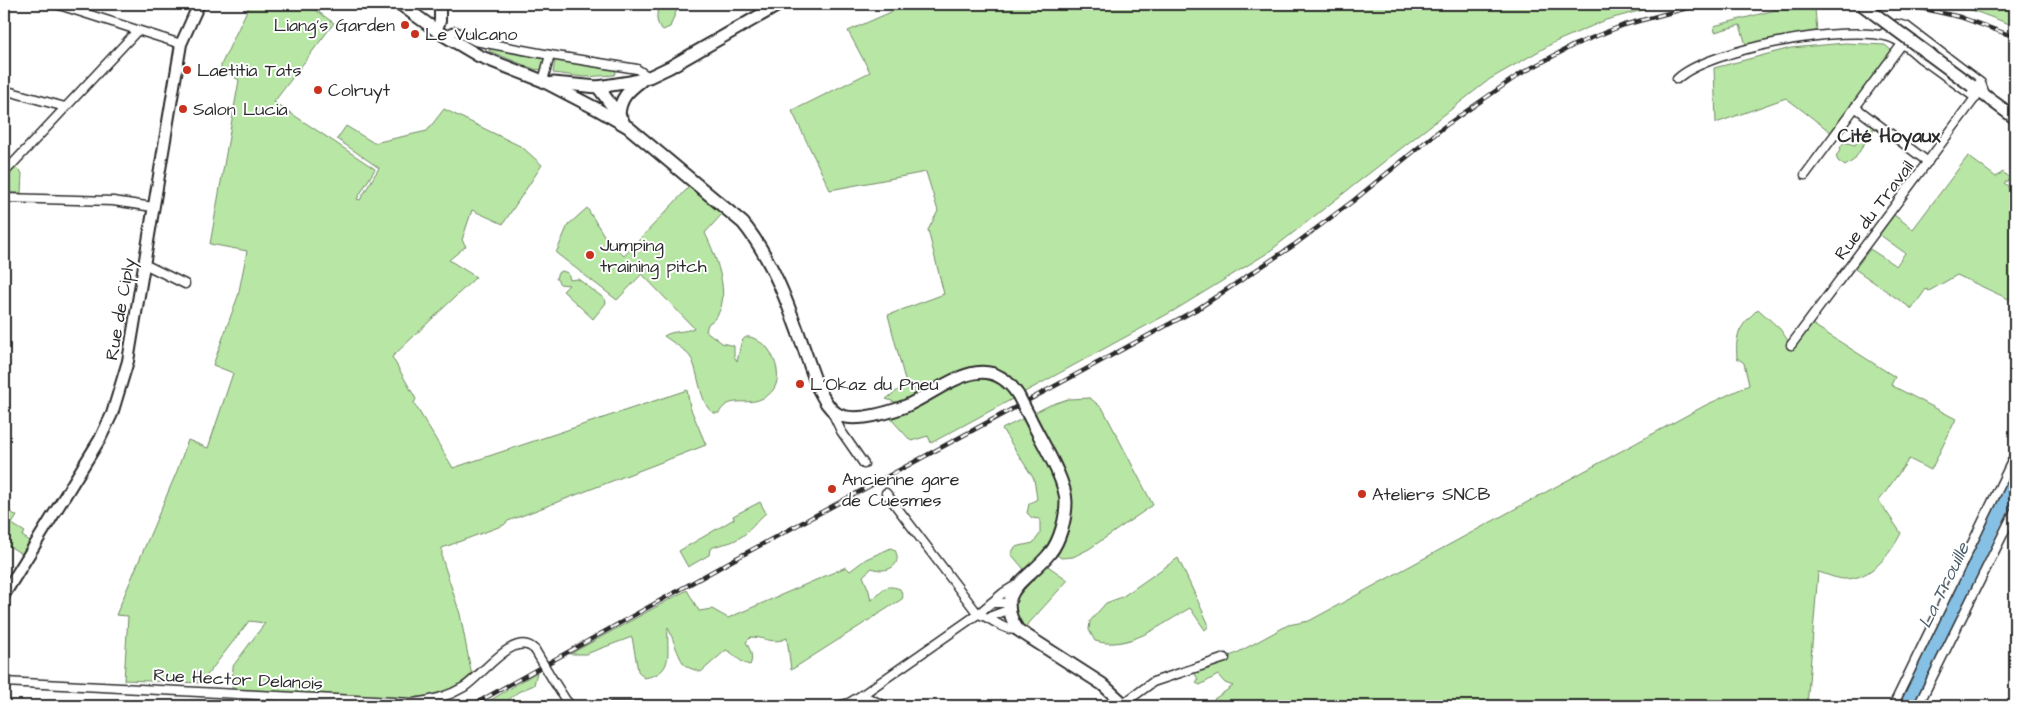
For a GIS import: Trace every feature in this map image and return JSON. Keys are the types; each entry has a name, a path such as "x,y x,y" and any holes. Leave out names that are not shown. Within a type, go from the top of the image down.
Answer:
{"main road":[{"path":"400,4 440,33 479,56 544,81 628,128 731,212 754,236 774,271 818,388 829,406 839,415 856,418 868,417 906,405 951,382 978,372 991,372 1010,383 1030,418 1060,479 1066,502 1058,540 1052,551 1018,584 1008,606 1011,619 1018,630 1102,684 1124,705"},
{"path":"619,115 619,105 623,96 646,78 670,67 780,4"},
{"path":"1860,4 1979,94 2015,118"},
{"path":"544,81 598,87 646,78"},
{"path":"597,109 594,99 598,87"},
{"path":"598,87 628,128"}],"street":[{"path":"56,4 181,44"},
{"name":"Rue de Ciply","path":"4,595 87,462 112,414 128,361 181,44 199,4"},
{"path":"425,23 440,7"},
{"path":"440,7 440,33 455,31 476,41 637,69 646,78"},
{"path":"1677,78 1683,72 1707,62 1769,43 1820,36 1881,35 1902,44 1979,94 1981,83 1906,26 1897,24 1881,35"},
{"path":"4,173 137,31"},
{"path":"1805,175 1902,44"},
{"path":"544,81 550,55"},
{"path":"4,90 65,108"},
{"name":"Rue du Travail","path":"1791,345 1979,94"},
{"path":"1855,107 1928,162"},
{"path":"4,198 113,201 153,207"},
{"path":"144,264 185,284"},
{"path":"829,406 841,431 864,464"},
{"path":"1893,706 2015,455"},
{"path":"886,493 978,614 989,617 1011,630 1018,630"},
{"path":"1918,706 2015,510"},
{"path":"836,706 849,703 862,695 1018,584"},
{"path":"991,603 1008,606"},
{"path":"989,617 1008,606"},
{"name":"Rue Hector Delanois","path":"4,682 413,703 446,696 462,688 475,680 510,647 525,644 535,650 565,700 571,706"},
{"path":"1124,705 1153,682 1225,658"},
{"path":"862,695 885,706"},
{"path":"612,706 698,706"}],"green space":[{"path":"250,4 307,4 334,23 274,102 375,169 357,199 360,200 379,168 337,139 346,126 374,143 427,131 444,109 522,147 542,165 503,224 472,210 462,240 466,246 449,260 476,277 392,357 416,399 414,403 453,468 687,390 690,407 706,445 442,548 442,558 460,614 472,676 467,685 432,700 232,695 233,666 265,623 249,621 201,683 124,680 128,616 116,615 177,471 188,440 208,448 233,373 213,365 238,296 247,251 210,244 239,80 221,69 221,65"},
{"path":"659,4 679,4 670,27 663,30 657,21"},
{"path":"909,4 1664,4 1606,20 1555,42 1490,79 1266,254 1175,310 1023,393 1005,373 996,368 988,368 979,372 999,381 1016,397 931,443 928,436 911,441 891,419 906,406 886,399 906,384 888,315 944,294 928,230 938,211 926,172 830,190 792,111 870,72 848,31"},
{"path":"1947,4 2015,4 2015,26 1969,9"},
{"path":"1815,9 1817,31 1746,45 1740,25 1715,32 1714,26 1775,10"},
{"path":"1845,43 1885,45 1892,51 1832,133 1786,98 1716,123 1714,68 1791,48"},
{"path":"490,47 546,57 542,70 534,69 489,51"},
{"path":"555,60 614,70 616,72 614,75 584,77 553,73"},
{"path":"1871,124 1875,127 1854,160 1845,166 1838,161 1836,156 1844,142 1855,145"},
{"path":"1968,156 1996,177 2003,172 2010,179 2004,183 2015,191 2015,302 1957,275 1929,291 1926,289 1912,309 1855,269 1870,249 1896,266 1905,253 1876,232 1890,212 1913,229"},
{"path":"15,166 22,173 21,193 4,193 4,177"},
{"path":"689,187 722,214 705,233 718,267 723,294 717,316 708,324 706,331 722,343 734,346 734,356 737,361 740,346 744,339 751,337 757,340 768,349 773,357 777,371 776,384 768,395 755,401 728,404 719,413 713,413 704,401 694,364 689,355 664,336 694,328 642,274 617,300 556,253 568,225 587,208 605,237 624,256"},
{"name":"Jumping training pitch","path":"562,271 568,273 570,280 578,279 605,299 606,303 593,319 563,291 569,285 560,284 556,278 558,273"},
{"path":"1758,309 1780,329 1791,345 1809,322 1895,377 1891,385 1956,419 1931,470 1909,459 1879,501 1901,533 1879,564 1863,575 1854,578 1841,579 1818,572 1807,706 1778,704 1778,706 1204,706 1233,686 1225,683 1218,675 1200,685 1196,683 1198,679 1192,669 1235,654 1288,625 1309,621 1704,406 1749,385 1744,363 1737,358 1737,342 1743,325"},
{"path":"1090,398 1103,409 1153,505 1089,549 1073,557 1061,558 1052,551 1042,562 1068,580 1021,632 1008,610 1028,574 1011,554 1015,547 1033,543 1040,534 1040,519 1032,518 1027,513 1029,504 1037,499 1034,479 1002,429 1050,405 1068,399"},
{"path":"760,502 766,513 746,533 735,540 710,549 709,555 688,567 679,551 734,519 733,516"},
{"path":"4,508 17,516 12,524 25,532 22,536 30,541 22,554 4,543"},
{"path":"891,548 895,550 897,556 897,560 892,567 883,570 872,568 863,576 871,601 884,589 890,587 900,589 903,596 902,599 791,670 787,638 773,641 751,637 746,642 752,656 750,665 726,650 701,672 684,664 668,627 668,652 665,666 654,675 644,678 638,671 632,637 586,654 570,654 687,590 699,611 712,609 728,618 846,567 850,571 866,559"},
{"path":"1178,558 1208,623 1208,627 1205,630 1190,608 1157,628 1133,639 1108,643 1095,641 1089,630 1090,621 1106,603 1122,597"},
{"path":"537,672 534,685 518,692 501,706 481,706"}],"waterway":[{"name":"La Trouille","path":"1905,706 2015,481"}],"railway":[{"path":"471,706 733,560 1199,308 1294,245 1353,201 1445,126 1520,74 1574,45 1624,25 1709,4"},
{"path":"1903,4 1960,17 2015,37"}],"place":[{"name":"Liang's Garden","path":"405,25"},
{"name":"Le Vulcano","path":"415,34"},
{"name":"Laetitia Tats","path":"187,70"},
{"name":"Colruyt","path":"318,90"},
{"name":"Salon Lucia","path":"183,109"},
{"name":"Jumping training pitch","path":"590,255"},
{"name":"L'Okaz du Pneu","path":"800,384"},
{"name":"Ancienne gare de Cuesmes","path":"832,489"},
{"name":"Ateliers SNCB","path":"1362,494"}],"district":[{"name":"Cité Hoyaux","path":"1889,135"}]}
